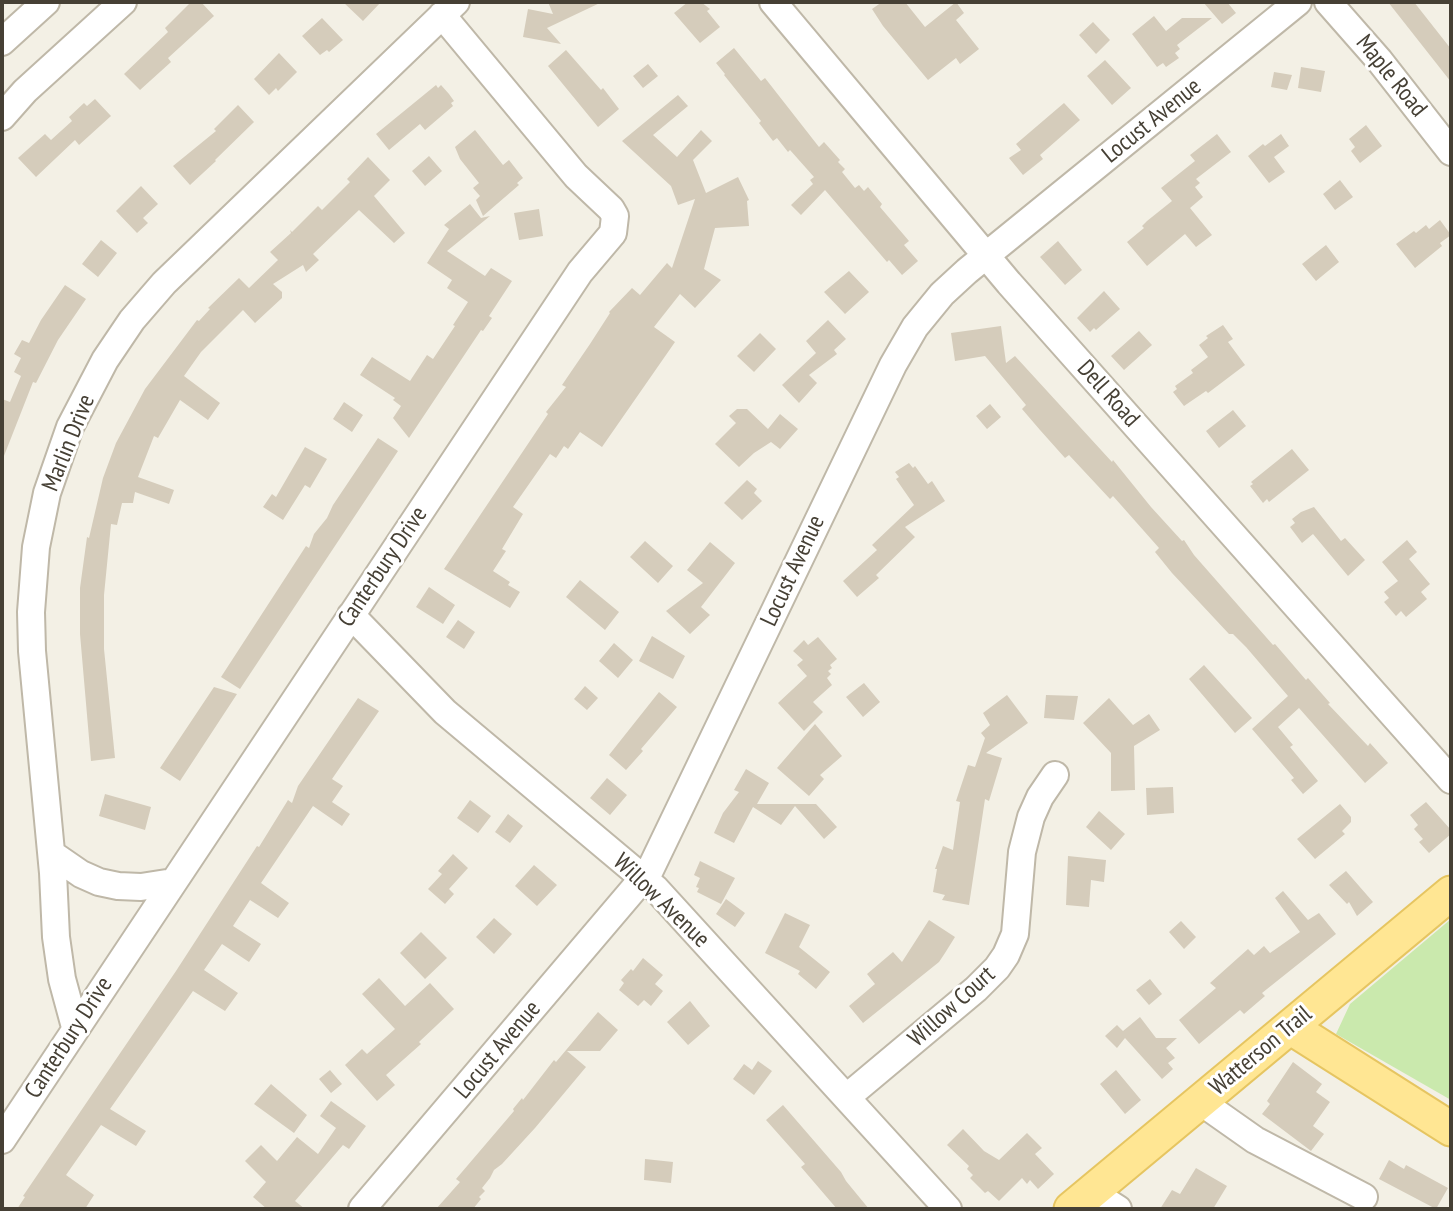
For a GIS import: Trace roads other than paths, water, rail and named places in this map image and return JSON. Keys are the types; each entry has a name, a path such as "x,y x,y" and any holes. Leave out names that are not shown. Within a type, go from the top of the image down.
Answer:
{"main road":[{"name":"Watterson Trail","path":"1094,1204 1201,1102 1451,893"},
{"path":"1290,1027 1451,1129"}],"street":[{"path":"2,42 46,2"},
{"path":"2,117 25,91 123,2"},
{"name":"Dell Road","path":"773,2 1009,283 1451,780"},
{"name":"Locust Avenue","path":"362,1209 644,878 659,853 893,365 915,327 942,295 986,255 1298,2"},
{"name":"Maple Road","path":"1328,2 1379,60 1451,152"},
{"name":"Canterbury Drive","path":"2,1140 580,272 613,233 615,216 611,209 576,176 449,8"},
{"name":"Marlin Drive","path":"75,1027 62,979 56,937 30,612 36,547 47,493 70,427 105,360 132,320 164,283 449,8"},
{"name":"Willow Avenue","path":"351,615 445,712 644,878 948,1209"},
{"name":"Willow Court","path":"847,1097 976,989 1006,955 1015,933 1022,852 1031,817 1040,797 1055,775"},
{"path":"51,854 81,874 99,882 141,887 173,882"},
{"path":"1201,1102 1255,1140 1364,1197"}]}
